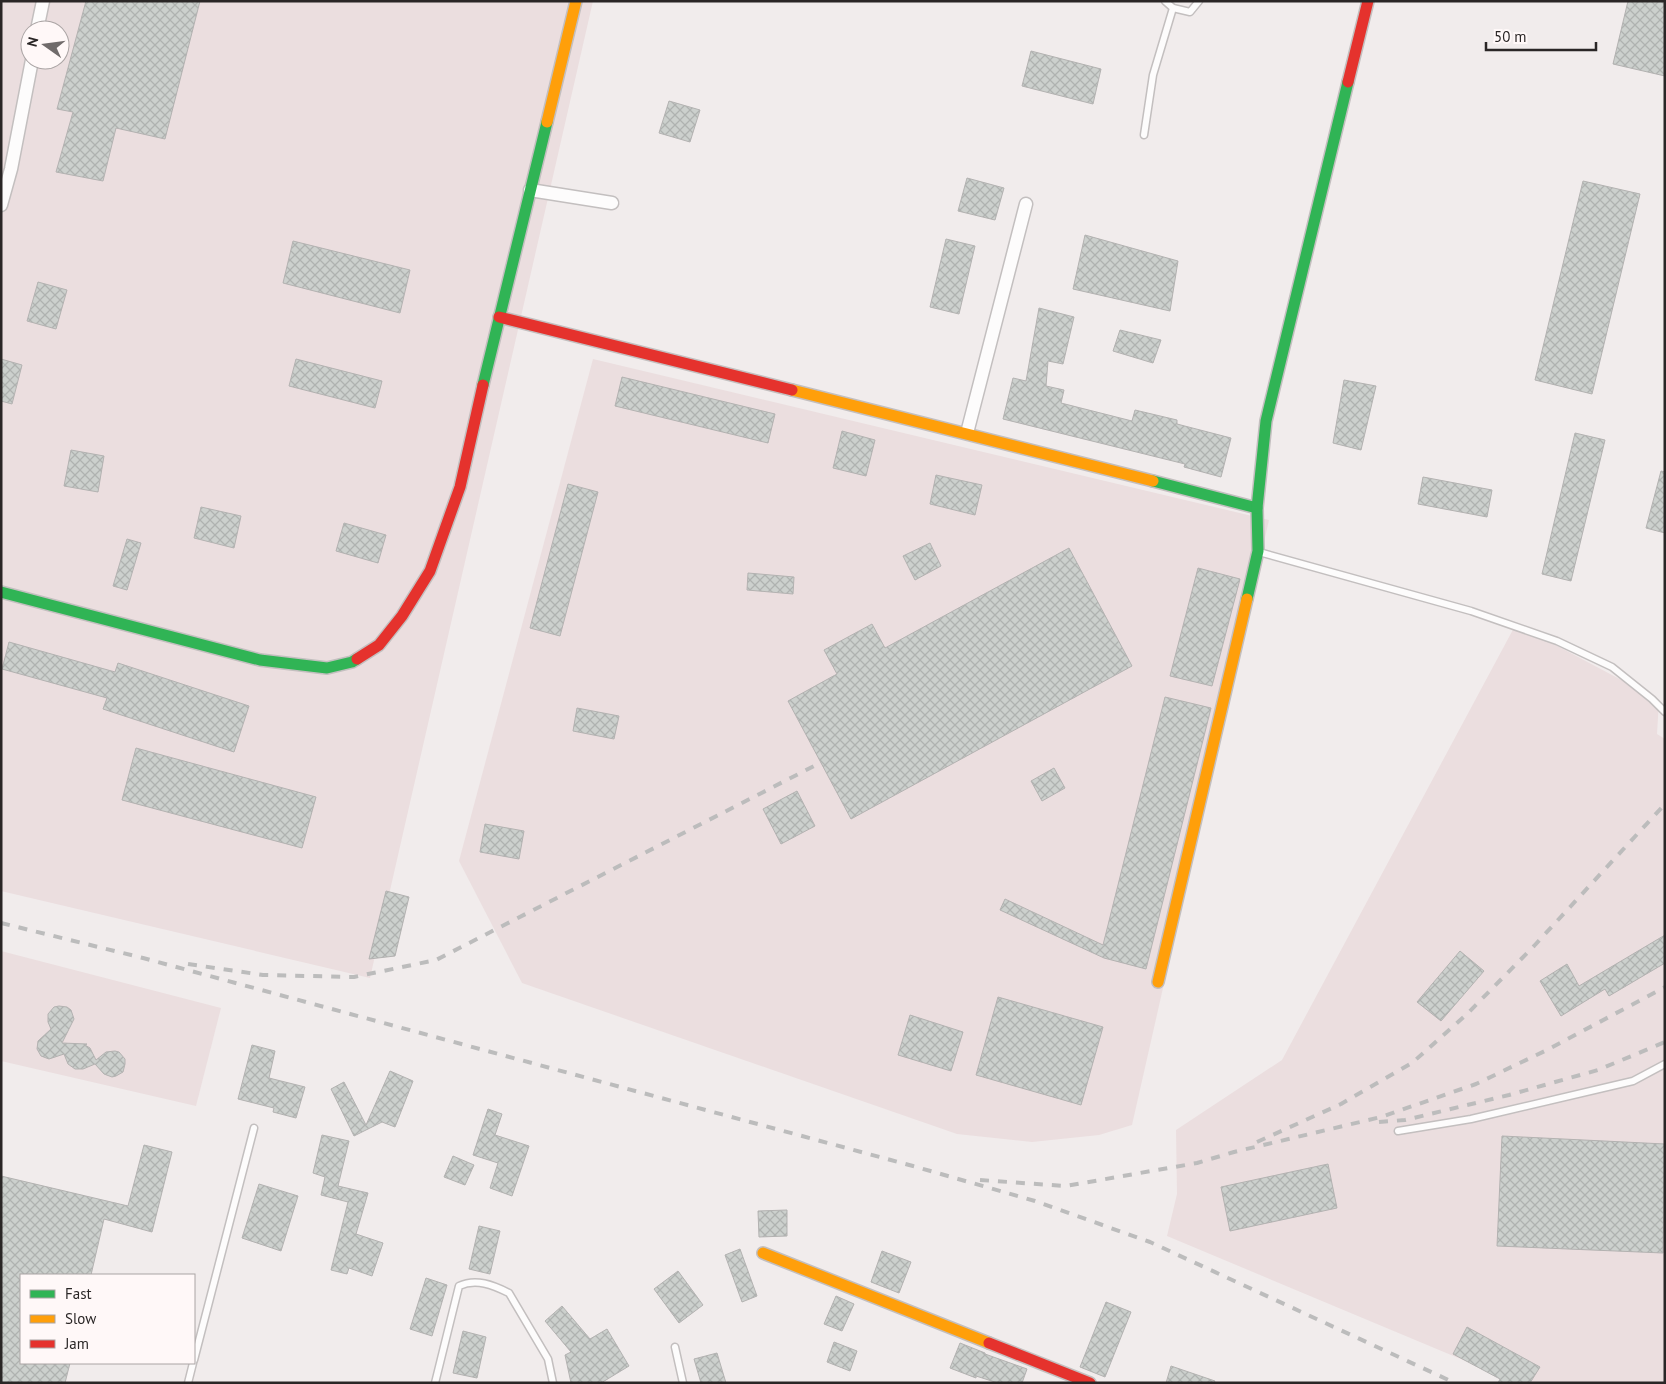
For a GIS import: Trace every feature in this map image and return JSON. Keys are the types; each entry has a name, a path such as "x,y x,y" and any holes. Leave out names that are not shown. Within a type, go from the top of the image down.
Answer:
{"street":[{"path":"39,20 43,1"},
{"path":"1,592 260,660 327,668 352,662 379,645 402,616 430,571 460,487 499,317 576,1"},
{"path":"1158,982 1258,552 1257,508 1266,421 1368,1"},
{"path":"1,205 11,168 30,70"},
{"path":"530,190 612,203"},
{"path":"967,433 1026,204"},
{"path":"499,317 967,433 1257,508"},
{"path":"763,1253 1090,1383"}],"lane":[{"path":"1165,1 1173,8 1190,12 1199,1"},
{"path":"1144,135 1153,76 1173,8"},
{"path":"1258,552 1471,611 1557,641 1612,667 1665,712"},
{"path":"1398,1131 1471,1119 1633,1081 1665,1064"},
{"path":"195,1353 254,1128"},
{"path":"435,1383 459,1286 466,1282 476,1281 500,1288 509,1293 548,1359 554,1383"},
{"path":"675,1347 683,1383"},
{"path":"188,1383 192,1364"}],"shaded area":[{"path":"1,1 593,1 370,978 1,891"},
{"path":"593,359 1269,520 1132,1125 1099,1135 1032,1142 957,1134 522,983 459,861"},
{"path":"1516,624 1659,700 1657,734 1665,739 1665,1383 1518,1383 1167,1236 1177,1194 1176,1130 1282,1060"},
{"path":"1,951 221,1008 196,1106 1,1061"}],"building":[{"path":"86,1 200,1 165,139 116,128 103,181 56,172 73,112 57,109 67,70 70,70 70,61"},
{"path":"1628,1 1665,1 1665,76 1613,64"},
{"path":"1031,51 1101,69 1093,104 1022,86"},
{"path":"669,101 700,110 690,142 659,133"},
{"path":"967,178 1004,188 995,220 958,211"},
{"path":"1583,181 1640,194 1592,394 1535,380"},
{"path":"1085,235 1178,261 1170,311 1073,289"},
{"path":"946,239 975,246 959,314 930,307"},
{"path":"293,241 410,270 400,313 283,283"},
{"path":"38,282 67,290 56,329 27,321"},
{"path":"1039,308 1074,317 1063,364 1048,361 1046,386 1064,390 1061,403 1132,421 1135,410 1177,420 1177,424 1231,438 1221,477 1184,467 1185,464 1003,419 1013,378 1026,381"},
{"path":"1120,330 1161,340 1153,363 1113,351"},
{"path":"1,359 22,365 12,404 1,401"},
{"path":"296,359 382,381 375,408 289,386"},
{"path":"622,377 775,414 768,443 615,406"},
{"path":"1344,380 1376,386 1361,450 1333,443"},
{"path":"842,431 875,440 866,476 833,468"},
{"path":"1575,433 1605,440 1571,581 1542,574"},
{"path":"71,450 104,456 98,492 64,486"},
{"path":"1661,471 1665,472 1665,533 1646,528"},
{"path":"936,475 982,485 975,515 930,504"},
{"path":"1423,477 1492,490 1487,517 1418,504"},
{"path":"568,484 598,492 560,636 530,628"},
{"path":"201,507 241,516 234,548 194,538"},
{"path":"344,523 386,535 378,563 336,551"},
{"path":"127,539 141,543 127,590 113,586"},
{"path":"930,543 941,566 915,580 903,556"},
{"path":"1069,548 1132,666 851,819 788,701 837,674 824,650 872,624 885,648"},
{"path":"1198,568 1240,579 1212,686 1170,676"},
{"path":"748,573 794,577 793,594 747,590"},
{"path":"9,642 115,672 118,663 249,706 234,752 103,709 107,698 2,669"},
{"path":"1165,697 1211,708 1146,969 1104,958 1000,910 1005,899 1103,945"},
{"path":"577,708 619,716 614,739 573,731"},
{"path":"136,748 316,797 302,848 122,800"},
{"path":"1054,768 1065,788 1042,801 1031,781"},
{"path":"797,791 815,826 781,844 763,809"},
{"path":"485,824 524,831 519,859 480,852"},
{"path":"386,891 409,897 395,956 369,959"},
{"path":"1665,935 1665,963 1609,996 1605,989 1561,1016 1540,981 1567,964 1579,986"},
{"path":"1460,951 1484,971 1441,1021 1417,1002"},
{"path":"998,997 1103,1027 1081,1105 976,1075"},
{"path":"54,1007 67,1007 71,1010 74,1019 62,1043 87,1044 85,1045 90,1048 96,1060 106,1052 119,1052 125,1059 123,1072 112,1077 104,1074 95,1064 83,1069 75,1069 68,1064 64,1054 49,1059 41,1056 37,1049 38,1041 51,1029 48,1022 48,1014"},
{"path":"910,1015 963,1032 951,1071 898,1055"},
{"path":"252,1045 275,1051 269,1078 305,1087 296,1118 273,1112 274,1108 238,1099"},
{"path":"390,1071 413,1081 395,1127 382,1122 354,1136 331,1089 344,1082 366,1125"},
{"path":"488,1109 502,1114 495,1135 529,1146 512,1196 490,1188 498,1163 473,1155"},
{"path":"322,1135 349,1141 338,1186 368,1193 356,1234 383,1243 372,1276 349,1268 347,1274 331,1270 348,1202 321,1195 325,1177 313,1173"},
{"path":"1502,1136 1665,1144 1663,1253 1497,1246"},
{"path":"144,1145 172,1152 152,1232 104,1219 91,1274 20,1274 20,1364 70,1364 65,1383 1,1383 1,1176 128,1206"},
{"path":"453,1156 474,1165 465,1185 444,1177"},
{"path":"1328,1164 1337,1208 1230,1231 1221,1187"},
{"path":"259,1184 298,1196 281,1251 242,1238"},
{"path":"787,1210 787,1236 759,1237 758,1211"},
{"path":"479,1226 500,1231 490,1274 469,1269"},
{"path":"740,1249 757,1296 742,1302 725,1255"},
{"path":"882,1251 911,1262 899,1293 871,1282"},
{"path":"678,1271 703,1305 679,1323 654,1289"},
{"path":"426,1278 447,1285 432,1336 410,1329"},
{"path":"836,1296 854,1304 842,1331 824,1324"},
{"path":"1106,1302 1131,1312 1105,1377 1080,1367"},
{"path":"562,1306 590,1339 607,1329 629,1366 601,1383 571,1383 565,1355 571,1352 545,1321"},
{"path":"1467,1327 1540,1367 1530,1383 1498,1383 1500,1379 1453,1354"},
{"path":"463,1331 486,1337 477,1378 453,1373"},
{"path":"834,1342 857,1351 850,1371 827,1362"},
{"path":"960,1343 1027,1369 1022,1383 998,1383 976,1376 976,1378 950,1368"},
{"path":"717,1353 726,1383 701,1383 694,1359"},
{"path":"1171,1366 1215,1381 1214,1383 1166,1383"}],"railway":[{"path":"188,964 263,975 354,977 436,960 814,766"},
{"path":"1257,1142 1341,1104 1412,1063 1467,1014 1534,946 1665,804"},
{"path":"1,923 143,958 913,1166 1035,1201 1150,1242 1455,1383"},
{"path":"980,1180 1066,1186 1197,1163 1234,1152 1381,1117 1476,1084 1549,1049 1665,987"},
{"path":"1379,1122 1405,1120 1509,1095 1598,1070 1665,1042"}],"traffic: fast":[{"path":"1257,508 1266,421 1348,82"},
{"path":"483,385 547,122"},
{"path":"1153,481 1257,508 1258,551 1247,599"},
{"path":"1,592 260,660 327,668 357,659"}],"traffic: slow":[{"path":"547,122 576,1"},
{"path":"792,390 1153,481"},
{"path":"1158,982 1247,599"},
{"path":"763,1253 989,1343"}],"traffic: jam":[{"path":"1348,82 1368,1"},
{"path":"499,317 792,390"},
{"path":"357,659 379,645 402,616 430,571 460,487 483,385"},
{"path":"989,1343 1090,1383"}]}
